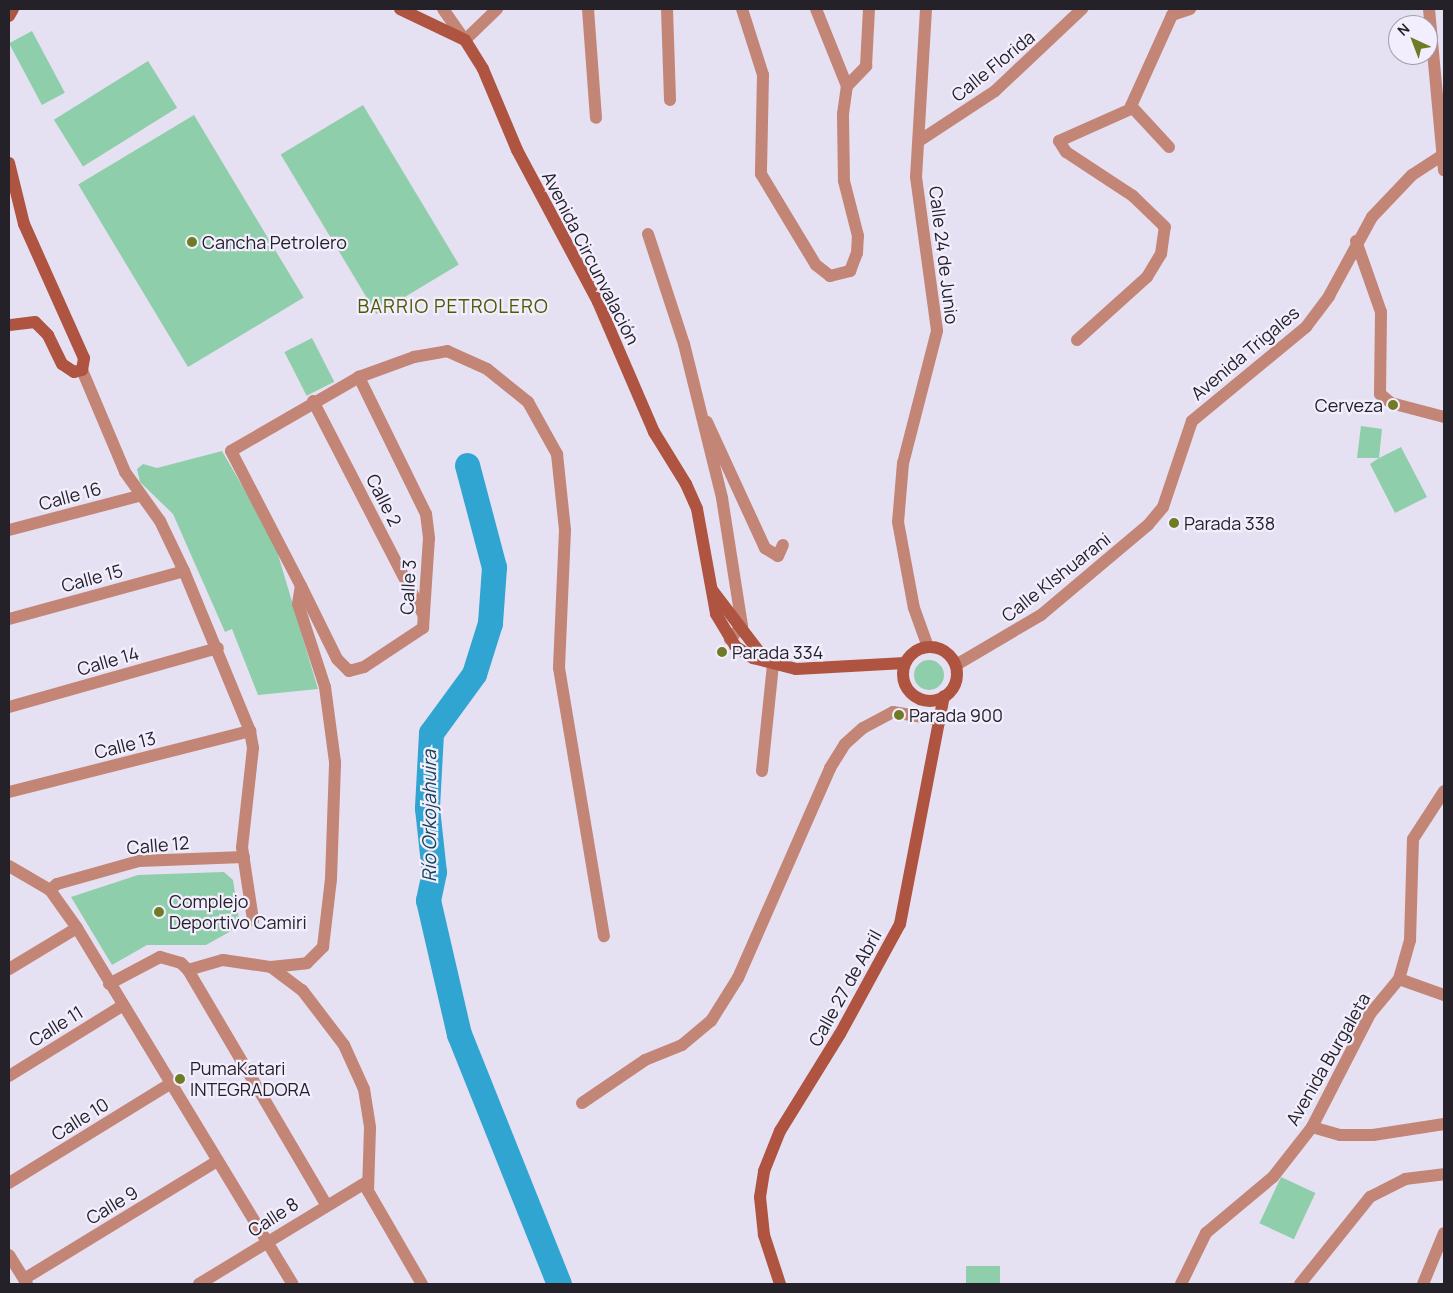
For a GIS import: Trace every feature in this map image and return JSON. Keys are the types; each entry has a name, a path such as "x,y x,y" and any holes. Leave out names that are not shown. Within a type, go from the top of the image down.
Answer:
{"main road":[{"path":"9,16 13,9"},
{"path":"400,9 465,40"},
{"name":"Avenida Circunvalación","path":"465,40 598,302 654,432 686,484 697,509 716,614 730,639 744,654 770,663 824,669 906,663"},
{"path":"9,163 24,224 84,358 82,370 74,372 62,364 48,336 35,322 10,322"},
{"name":"Avenida Circunvalación","path":"712,590 770,663"},
{"path":"928,647 945,651 956,665 956,683 944,696 928,701 912,694 904,680 906,663 914,652 928,647"},
{"name":"Calle 27 de Abril","path":"780,1284 764,1235 760,1197 764,1171 780,1131 840,1034 900,924 941,720 944,696"}],"street":[{"path":"443,9 465,40 498,9"},
{"path":"588,9 596,118"},
{"path":"667,9 670,100"},
{"path":"742,9 763,75 760,166 764,183 816,265 830,276 850,271 857,253 858,236 844,181 843,114 848,86 866,66 869,9"},
{"path":"816,9 848,86"},
{"name":"Calle 24 de Junio","path":"926,9 919,141 918,202 937,331 903,463 898,522 914,608 928,647"},
{"name":"Calle Florida","path":"919,141 995,92 1082,9"},
{"path":"1077,340 1147,277 1161,254 1165,227 1133,196 1066,152 1059,141 1132,109 1145,69 1175,10 1190,9"},
{"path":"1429,9 1444,170"},
{"path":"1132,109 1169,147"},
{"name":"Avenida Trigales","path":"1148,525 1166,499 1185,430 1317,315 1356,241 1395,192 1443,155"},
{"path":"648,234 684,344 698,407 722,498 742,626 730,639"},
{"path":"1356,241 1381,312 1378,385 1380,394 1391,403 1444,417"},
{"path":"188,970 223,960 271,967 307,963 323,947 331,879 335,762 332,718 298,604 301,586 231,451 313,401 359,378 414,357 447,351 465,356 508,384 528,402 547,430 564,490 559,668 604,936"},
{"path":"82,370 139,496 160,521 184,570 218,648 250,730 244,857 253,920"},
{"name":"Calle 3","path":"301,586 337,659 349,671 364,667 419,635 424,616 426,514 359,378"},
{"name":"Calle 2","path":"313,401 424,616"},
{"path":"698,407 726,456 765,548 778,556 783,545"},
{"name":"Calle 16","path":"9,530 139,496"},
{"name":"Calle KIshuarani","path":"956,665 1041,615 1148,525"},
{"name":"Calle 15","path":"9,619 184,570"},
{"name":"Calle 14","path":"9,707 218,648"},
{"path":"762,771 770,663"},
{"path":"582,1103 645,1060 682,1045 716,1015 738,978 830,768 845,744 863,728 893,712 941,720"},
{"name":"Calle 13","path":"9,792 250,730"},
{"name":"Avenida Burgaleta","path":"1181,1284 1206,1233 1273,1177 1312,1127 1370,1014 1400,979 1410,940 1413,839 1444,790"},
{"name":"Calle 12","path":"50,890 57,884 139,861 244,857"},
{"path":"9,866 50,890 77,928 122,1006 293,1284"},
{"path":"9,969 77,928"},
{"path":"110,984 160,957 180,962 188,970 326,1204"},
{"path":"271,967 302,990 344,1045 360,1080 370,1128 367,1182 422,1284"},
{"path":"1400,979 1444,995"},
{"name":"Calle 11","path":"9,1076 122,1006"},
{"name":"Calle 10","path":"9,1183 170,1084"},
{"path":"1312,1127 1340,1135 1373,1135 1444,1124"},
{"name":"Calle 9","path":"26,1282 218,1161"},
{"path":"1300,1284 1370,1197 1405,1179 1444,1174"},
{"name":"Calle 8","path":"199,1284 326,1204 367,1182"},
{"path":"1423,1284 1444,1233"},
{"path":"9,1255 26,1282"}],"green space":[{"path":"32,31 65,93 42,105 9,43"},
{"path":"148,61 177,108 83,166 54,120"},
{"path":"363,105 459,264 377,314 281,154"},
{"name":"Cancha Petrolero","path":"194,115 304,298 188,367 78,185"},
{"path":"312,338 334,382 307,396 284,352"},
{"path":"1361,426 1382,429 1379,458 1357,458"},
{"path":"1401,447 1427,497 1395,513 1370,464"},
{"path":"222,451 274,541 318,689 258,695 232,629 225,632 173,514 140,482 137,469 143,464 157,468"},
{"path":"929,660 940,664 944,675 940,686 929,690 918,686 914,675 918,664"},
{"name":"Complejo Deportivo Camiri","path":"224,872 233,880 240,926 206,945 147,945 112,965 71,897 138,875"},
{"path":"1281,1177 1315,1193 1294,1239 1259,1223"},
{"path":"966,1266 1000,1266 1000,1284 966,1284"}],"waterway":[{"name":"Río Orkojahuira","path":"467,465 494,567 490,623 474,674 431,733 427,808 434,872 428,900 459,1034 559,1284"}],"place":[{"name":"Cancha Petrolero","path":"192,242"},
{"name":"Cerveza","path":"1393,405"},
{"name":"Parada 338","path":"1174,523"},
{"name":"Parada 334","path":"722,652"},
{"name":"Parada 900","path":"899,715"},
{"name":"Complejo Deportivo Camiri","path":"159,912"},
{"name":"PumaKatari INTEGRADORA","path":"180,1079"}],"district":[{"name":"BARRIO PETROLERO","path":"453,307"}]}
